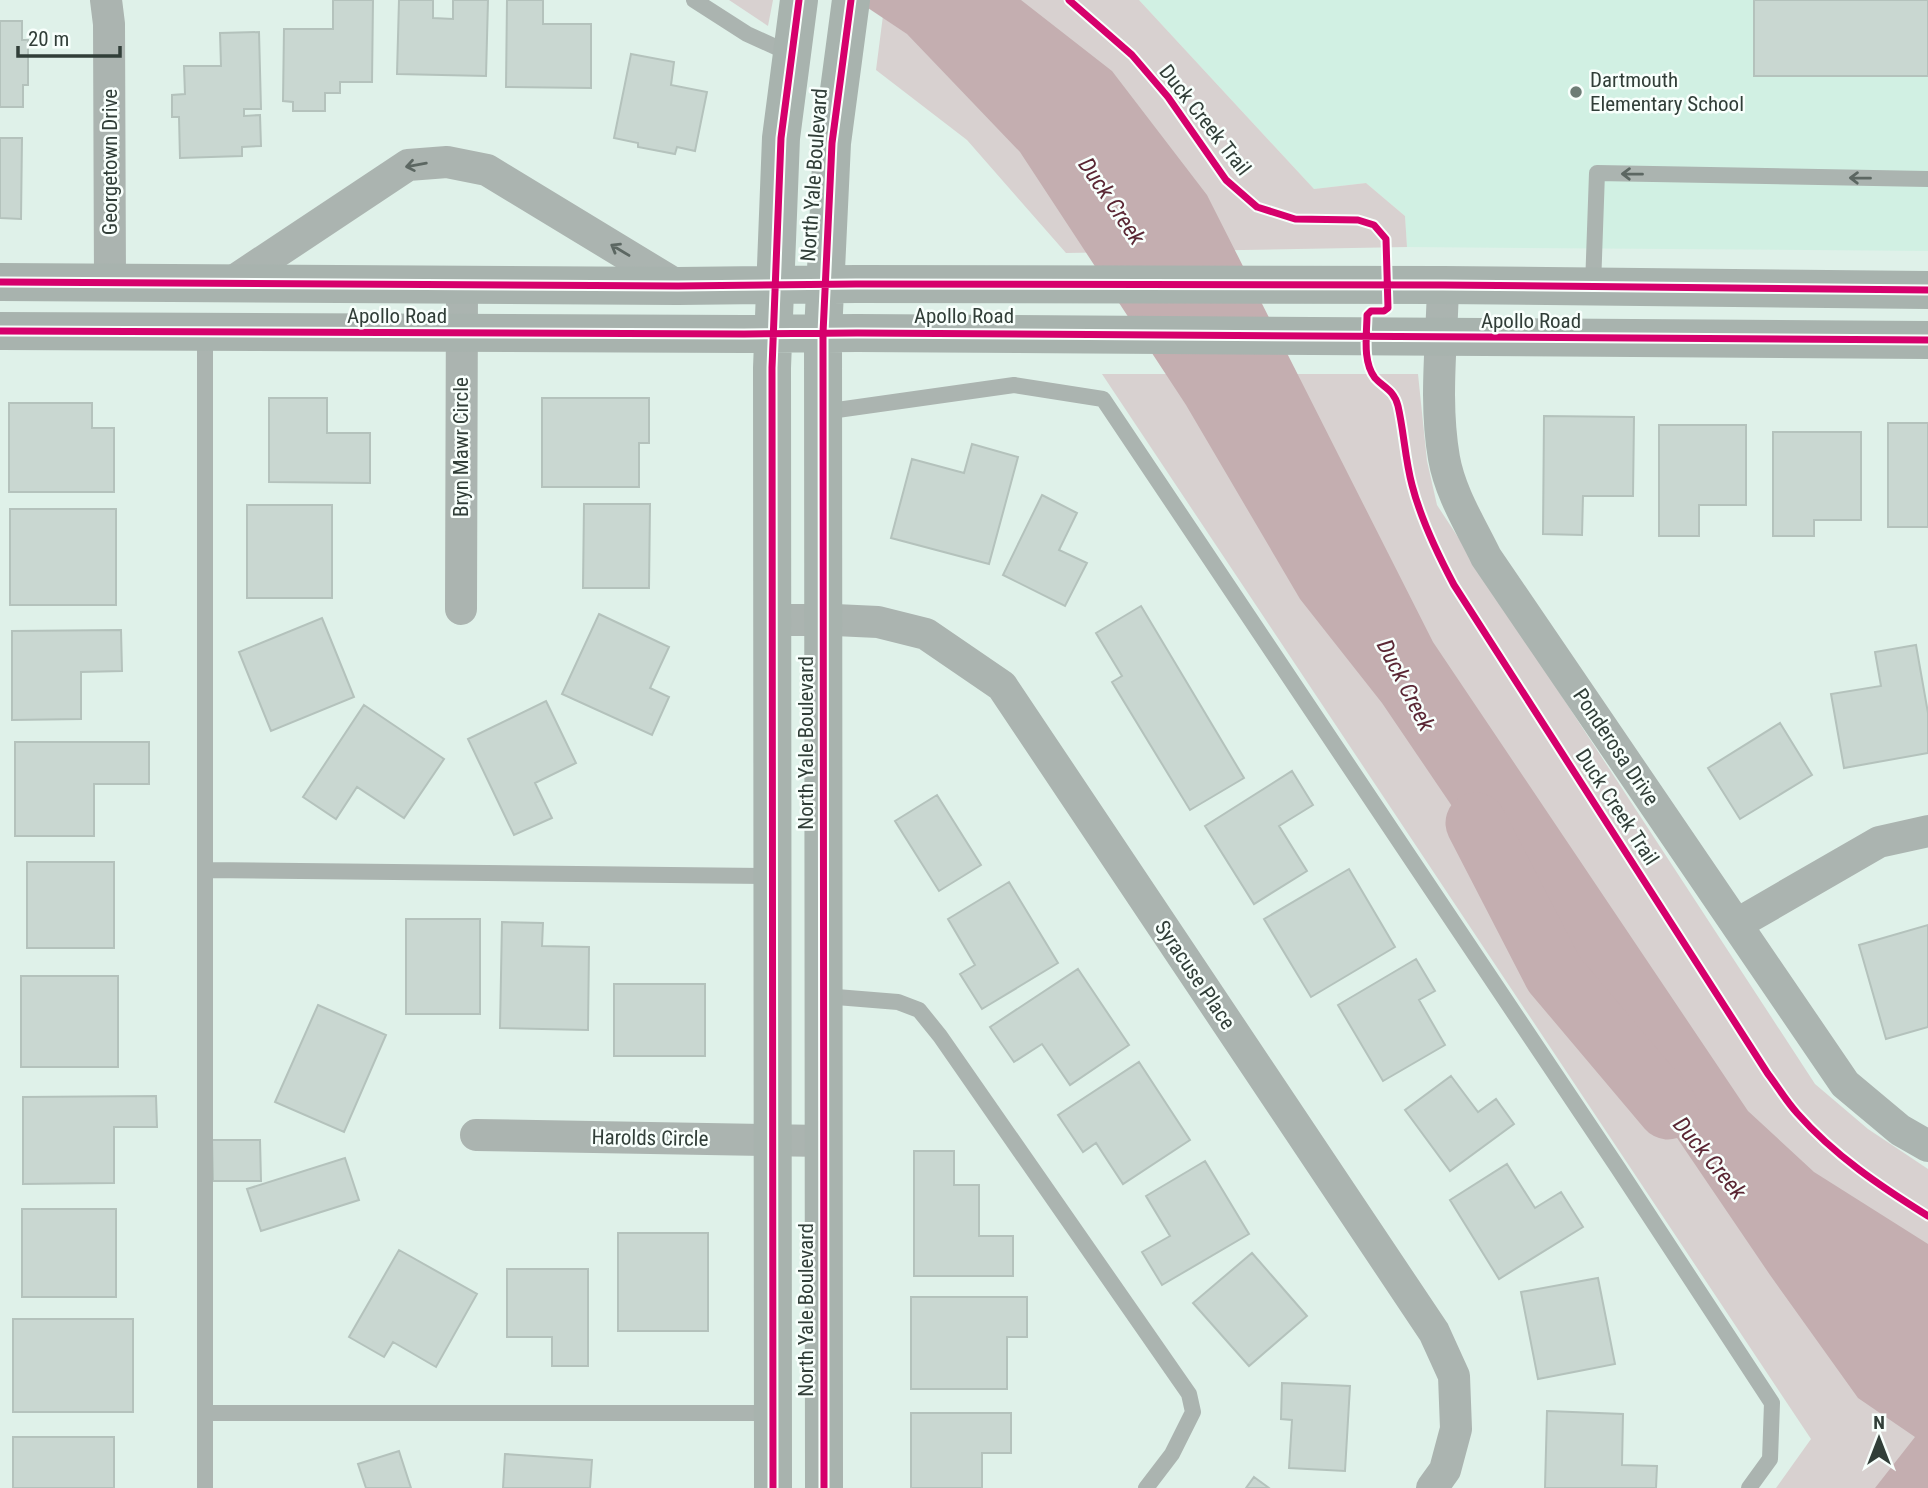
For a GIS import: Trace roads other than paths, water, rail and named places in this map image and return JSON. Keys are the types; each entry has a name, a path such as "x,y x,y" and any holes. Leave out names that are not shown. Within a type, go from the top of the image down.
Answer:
{"street":[{"name":"Georgetown Drive","path":"106,0 109,24 110,283"},
{"name":"North Yale Boulevard","path":"824,1488 823,333 832,143 848,17"},
{"name":"North Yale Boulevard","path":"772,1488 772,368 781,138 795,27"},
{"path":"229,284 408,165 447,162 487,170 678,286"},
{"name":"Apollo Road","path":"0,282 678,286 1443,285 1928,290"},
{"name":"Bryn Mawr Circle","path":"461,609 462,285"},
{"name":"Ponderosa Drive","path":"1443,285 1439,405 1444,460 1461,508 1486,557 1845,1084 1900,1130 1928,1146"},
{"name":"Apollo Road","path":"0,331 1094,334 1928,340"},
{"name":"Syracuse Place","path":"772,620 878,622 926,634 1002,686 1434,1332 1454,1376 1456,1429 1445,1469 1432,1488"},
{"path":"1737,924 1879,842 1928,831"},
{"name":"Harolds Circle","path":"476,1135 824,1141"}],"lane":[{"path":"694,0 747,34 795,27"},
{"path":"1593,286 1597,173 1928,179"},
{"path":"205,333 205,1488"},
{"path":"823,412 1014,385 1103,399 1618,1168 1772,1404 1770,1459 1749,1488"},
{"path":"205,870 772,876"},
{"path":"824,996 898,1002 919,1010 1189,1394 1193,1412 1172,1454 1146,1488"},
{"path":"205,1413 772,1413"}],"water":[{"path":"856,0 1021,0 1112,71 1207,195 1433,642 1748,1111 1814,1172 1928,1244 1928,1488 1875,1488 1915,1437 1858,1398 1770,1275 1382,703 1300,599 1186,405 1020,152 907,34"}],"waterway":[{"name":"Duck Creek","path":"1476,823 1554,974 1668,1109"}],"place":[{"name":"Dartmouth Elementary School","path":"1576,92"}]}
